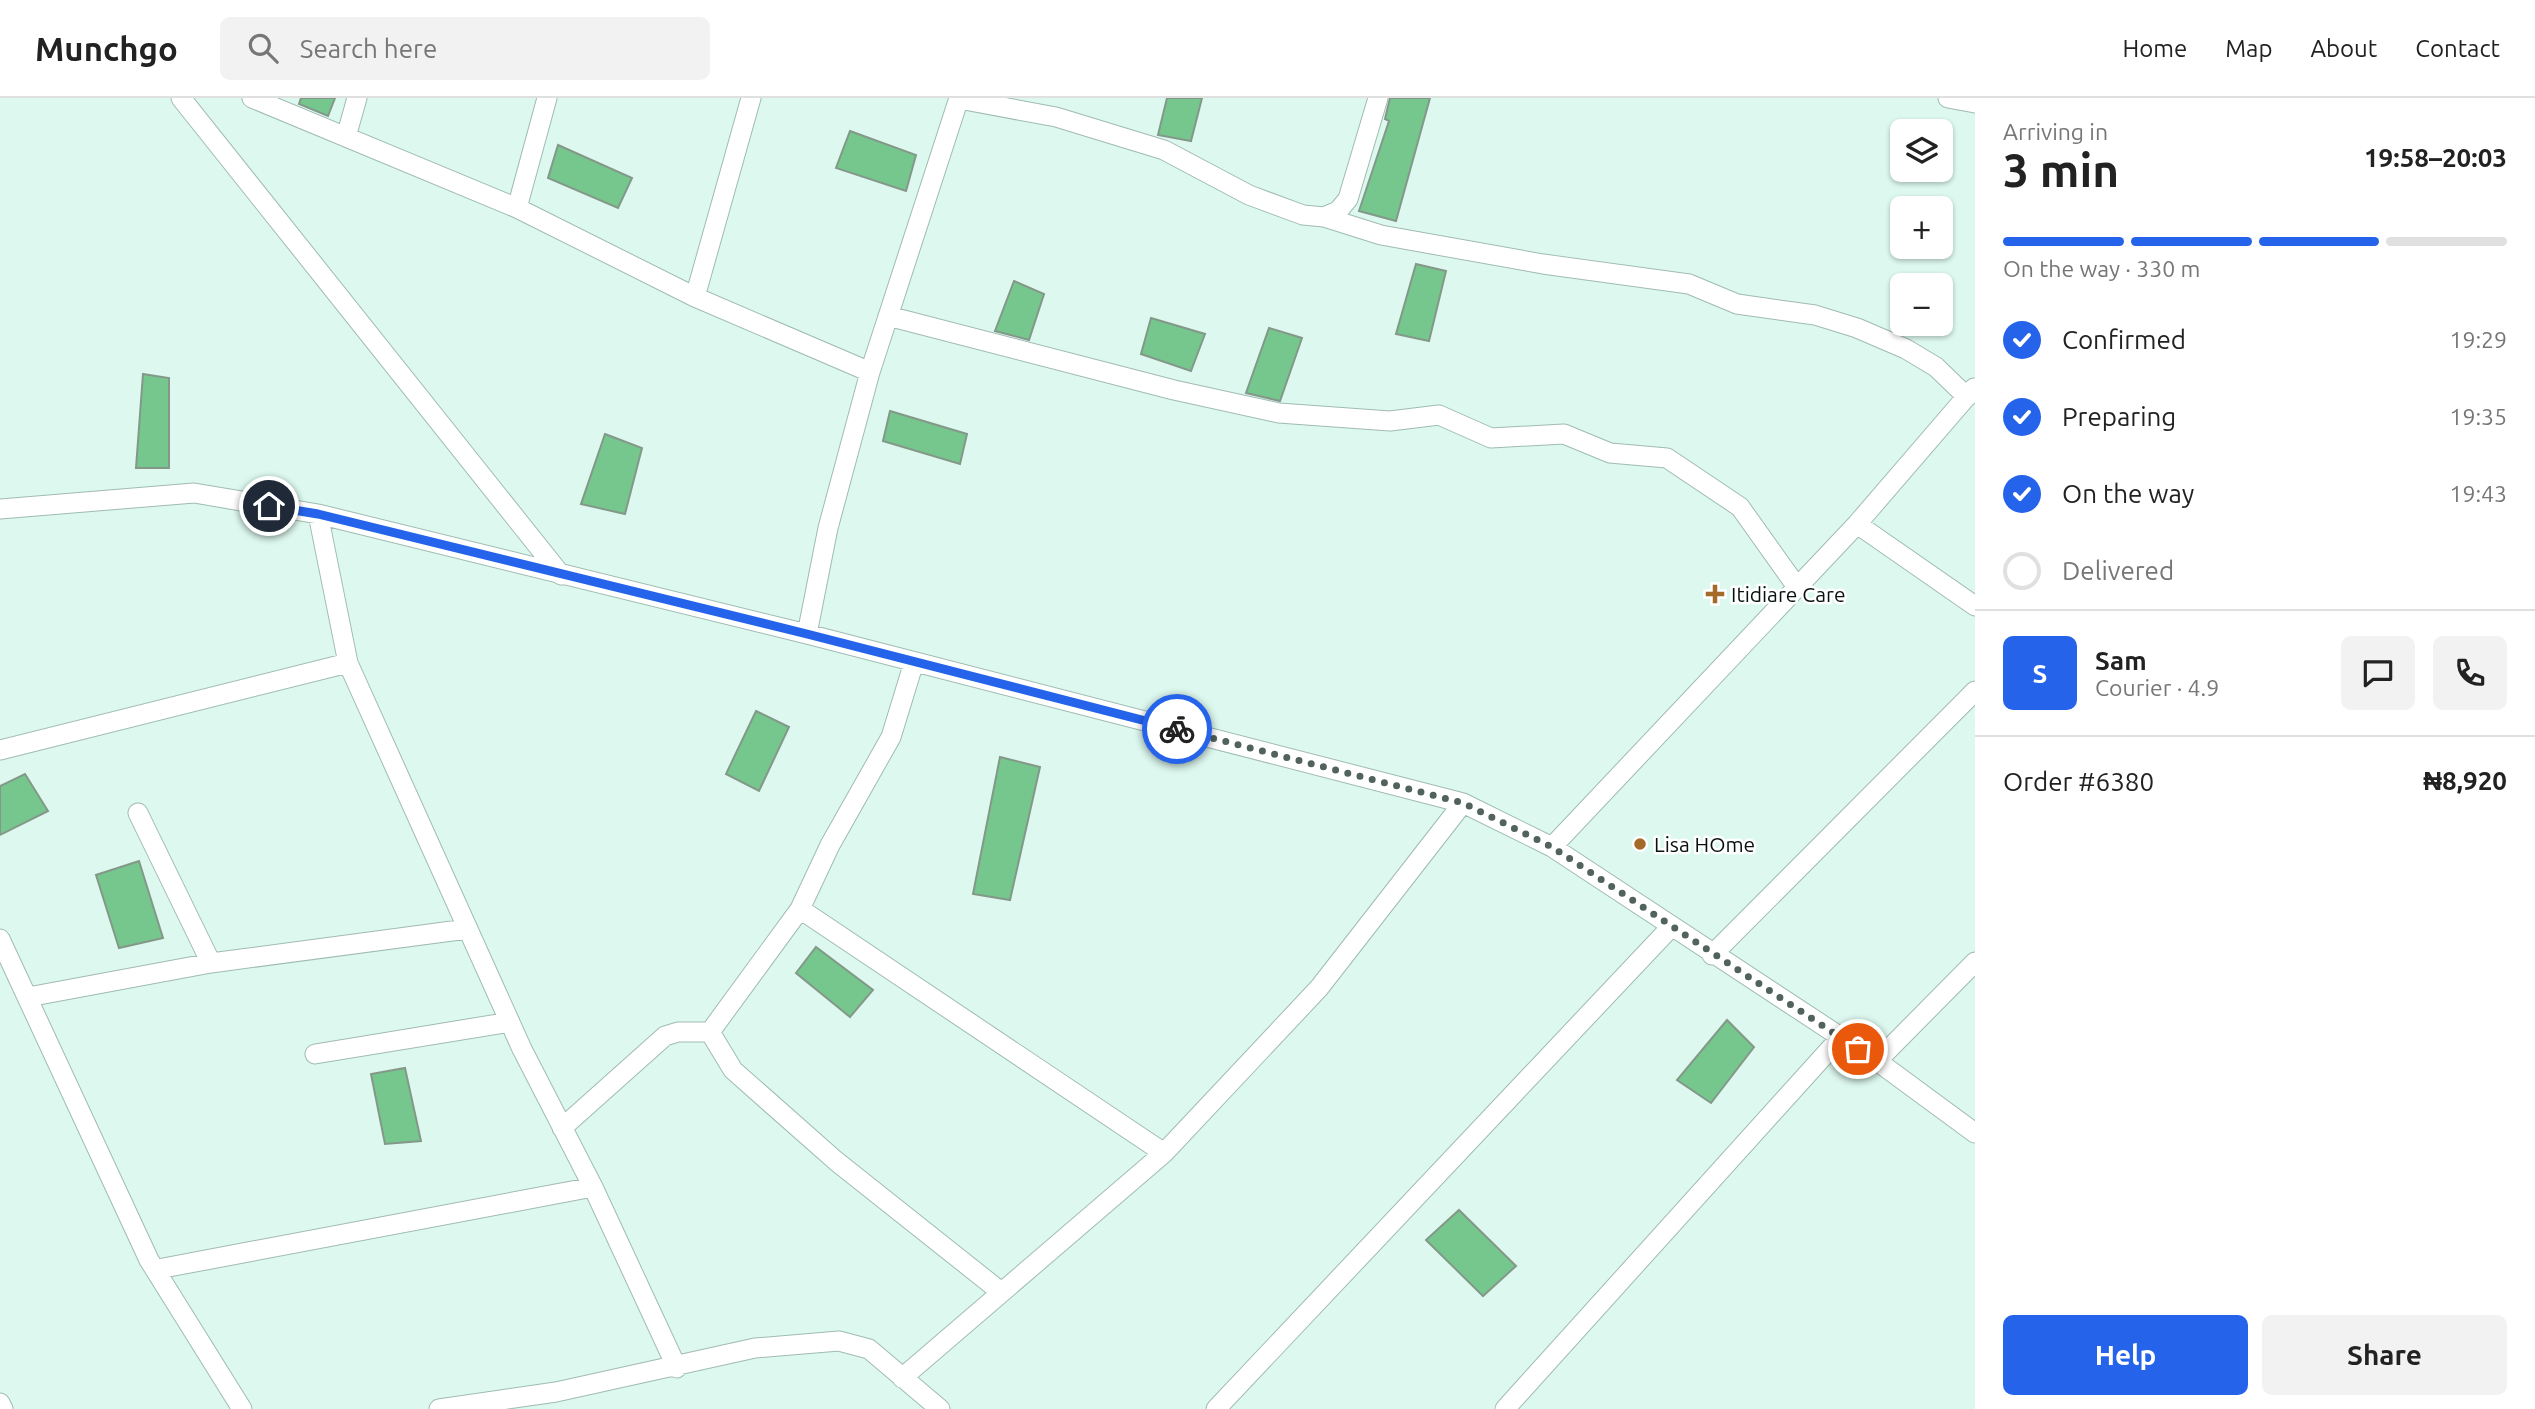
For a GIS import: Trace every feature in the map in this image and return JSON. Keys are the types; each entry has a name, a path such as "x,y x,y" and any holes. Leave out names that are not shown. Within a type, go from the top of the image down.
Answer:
{"street":[{"path":"181,98 561,575"},
{"path":"253,98 517,208 695,297 870,372"},
{"path":"346,137 357,98"},
{"path":"517,208 547,98"},
{"path":"695,297 751,98"},
{"path":"807,634 828,528 870,372 959,98 1056,117 1164,150 1249,194 1303,215 1324,217 1381,235 1543,264 1689,284 1737,304 1815,315 1857,327 1906,349 1971,392 1857,524 1552,847"},
{"path":"1324,217 1338,211 1348,199 1378,98"},
{"path":"1948,98 1975,103"},
{"path":"888,316 969,334 1147,384 1279,413 1390,421 1439,415 1491,438 1564,434 1610,453 1667,458 1740,507 1797,587"},
{"path":"0,509 194,493 318,514 807,634 1463,803 1552,847 1712,955 1877,1061 1975,1133"},
{"path":"318,514 348,663 510,1022 593,1187 677,1367"},
{"path":"1857,524 1975,606"},
{"path":"710,1032 800,909 830,845 891,737 914,662"},
{"path":"0,750 348,663"},
{"path":"1712,955 1975,691"},
{"path":"901,1378 1164,1153 1319,988 1463,803"},
{"path":"138,813 211,964"},
{"path":"800,909 1164,1153"},
{"path":"1216,1409 1672,926"},
{"path":"28,997 211,964 467,929"},
{"path":"2,950 28,997 149,1260 158,1269 242,1409"},
{"path":"1877,1061 1975,962"},
{"path":"315,1054 510,1022"},
{"path":"562,1128 665,1036 678,1032 710,1032"},
{"path":"710,1032 733,1070 836,1161 1001,1292"},
{"path":"1505,1409 1840,1038"},
{"path":"158,1269 593,1187"},
{"path":"439,1409 556,1392 755,1348 839,1341 869,1349 934,1407"},
{"path":"0,1403 3,1409"}],"building":[{"path":"301,98 335,98 328,116 299,104"},
{"path":"1167,98 1202,98 1191,141 1158,135"},
{"path":"1390,98 1430,98 1396,221 1359,211 1389,121 1385,119"},
{"path":"850,131 916,155 906,191 836,168"},
{"path":"558,145 632,178 618,208 548,178"},
{"path":"1416,264 1446,271 1429,341 1396,334"},
{"path":"1014,281 1044,294 1029,340 995,331"},
{"path":"1151,318 1205,334 1191,371 1141,354"},
{"path":"1269,328 1302,338 1280,401 1246,393"},
{"path":"143,374 169,378 169,468 136,468"},
{"path":"890,411 967,434 960,464 883,441"},
{"path":"605,434 642,448 625,514 581,504"},
{"path":"756,711 789,727 759,791 726,774"},
{"path":"1000,757 1040,767 1010,900 973,894"},
{"path":"25,774 48,811 0,835 0,786"},
{"path":"139,861 163,938 119,948 96,875"},
{"path":"816,947 873,990 850,1017 796,973"},
{"path":"1727,1020 1754,1047 1711,1103 1677,1080"},
{"path":"405,1068 421,1141 385,1144 371,1074"},
{"path":"1459,1210 1516,1266 1483,1296 1426,1240"}],"way so far":[{"path":"1177,729 1463,803 1552,847 1858,1049"}],"place":[{"name":"Itidiare Care","path":"1715,594"},
{"name":"Lisa HOme","path":"1640,844"}],"route":[{"path":"269,506 318,514 807,634 1177,729"}]}
